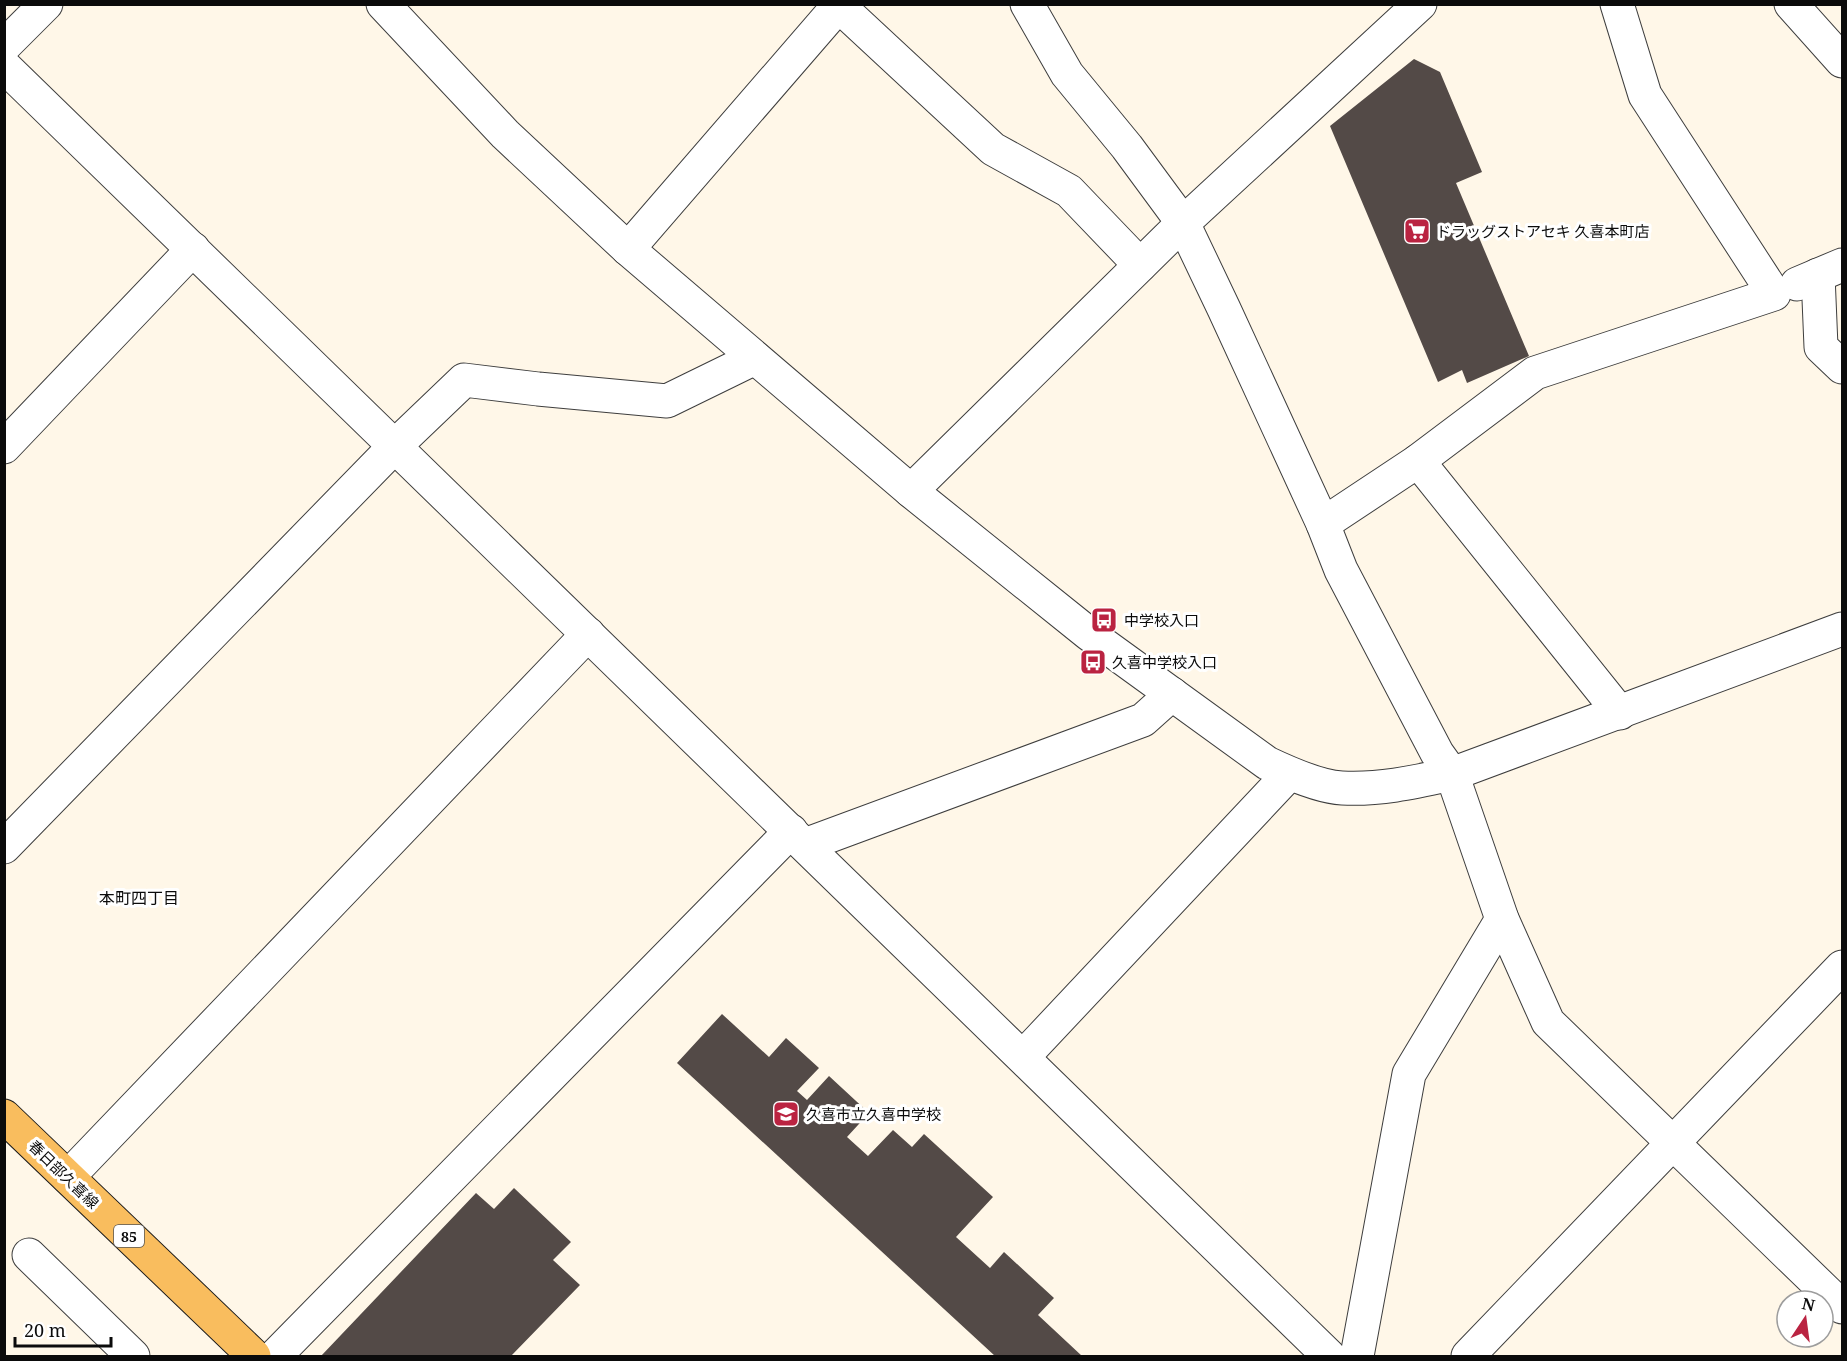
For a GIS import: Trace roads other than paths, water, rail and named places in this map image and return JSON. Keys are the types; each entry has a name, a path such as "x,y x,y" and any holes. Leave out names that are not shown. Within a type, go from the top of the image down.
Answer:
{"main road":[{"name":"春日部久喜線","path":"4,1116 254,1356"}],"street":[{"path":"4,46 46,4"},
{"path":"383,4 505,134 628,249 910,491 1089,634 1268,763 1289,774 1340,788 1387,787 1452,774 1842,629"},
{"path":"1027,4 1066,74 1127,147 1183,223 1323,524 1341,570 1437,753 1452,774 1502,919 1548,1022 1842,1306"},
{"path":"910,491 1140,264 1420,4"},
{"path":"1617,4 1645,95 1774,294"},
{"path":"1791,4 1842,61"},
{"path":"628,249 839,5 993,149 1069,191 1140,264"},
{"path":"4,66 1329,1356"},
{"path":"4,447 193,249"},
{"path":"1323,524 1418,461 1535,373 1774,294 1830,270 1821,347 1842,367"},
{"path":"4,847 395,446 464,380 667,400 755,358"},
{"path":"1418,461 1620,713"},
{"path":"68,1177 588,634"},
{"path":"275,1356 798,838 1143,720 1172,694"},
{"path":"1023,1057 1289,774"},
{"path":"1357,1356 1409,1074 1502,919"},
{"path":"1468,1356 1842,967"},
{"path":"29,1255 133,1356"}],"place":[{"name":"ドラッグストアセキ 久喜本町店","path":"1417,231"},
{"name":"中学校入口","path":"1104,620"},
{"name":"久喜中学校入口","path":"1093,662"},
{"name":"久喜市立久喜中学校","path":"786,1114"}],"district":[{"name":"本町四丁目","path":"139,898"}]}
